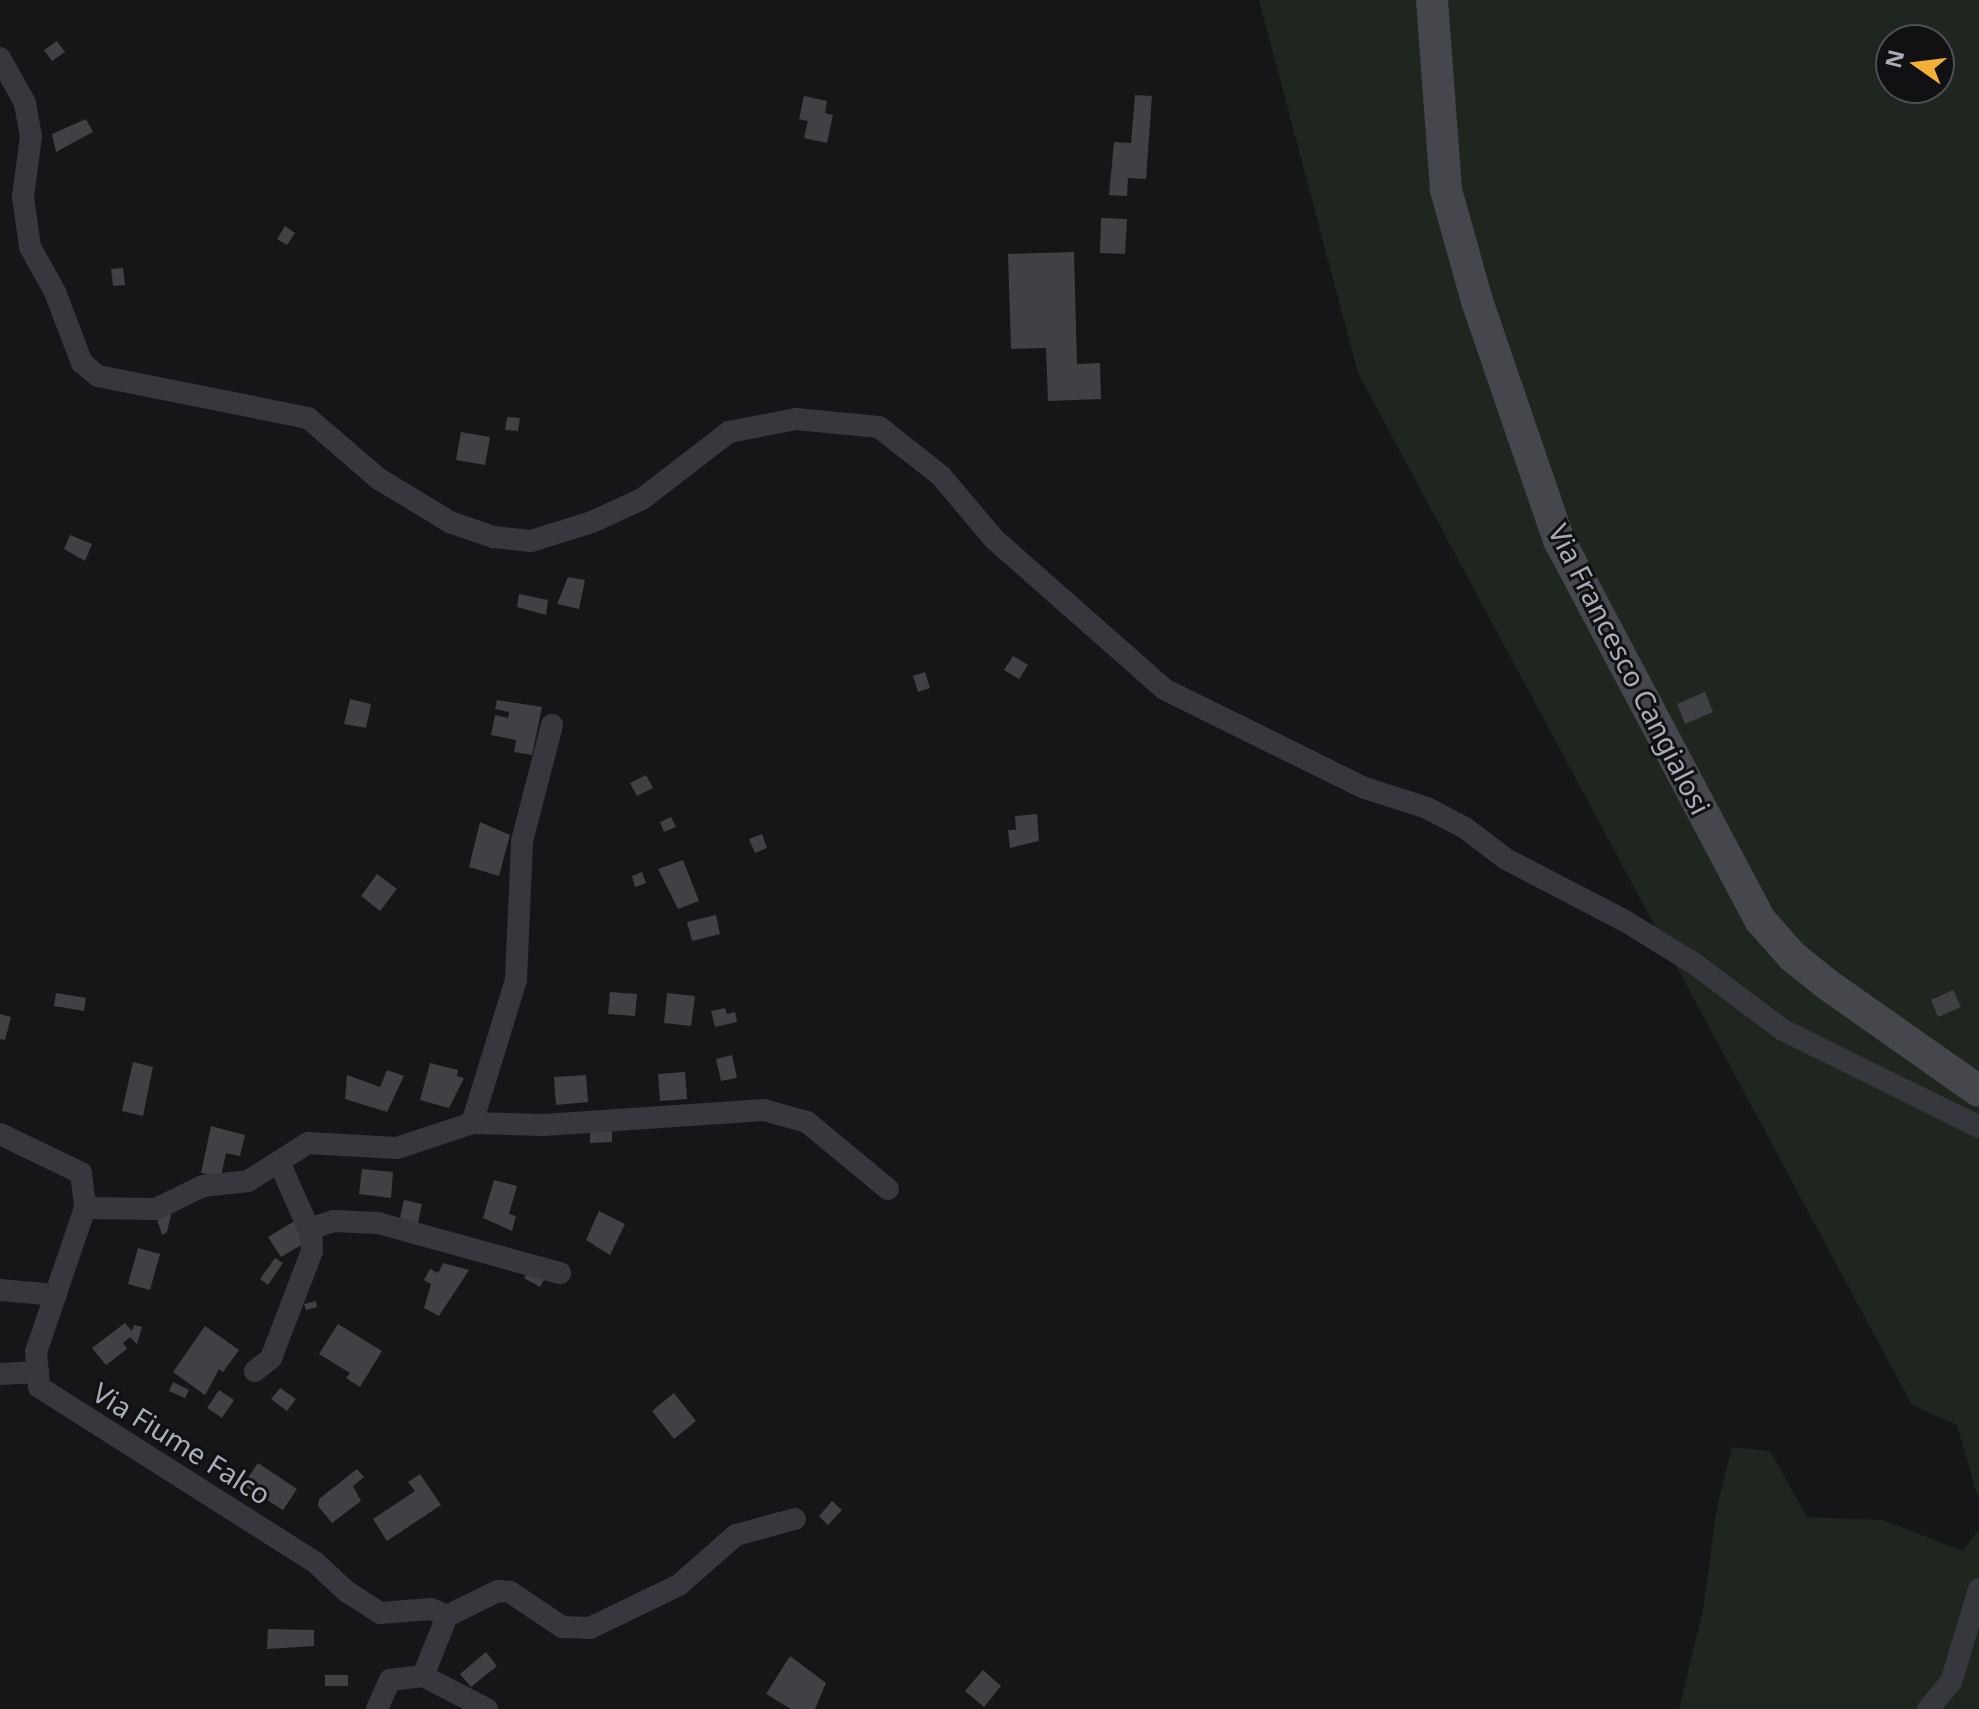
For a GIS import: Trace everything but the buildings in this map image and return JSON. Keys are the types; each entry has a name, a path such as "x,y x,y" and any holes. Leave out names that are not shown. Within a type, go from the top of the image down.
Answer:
{"street":[{"name":"Via Francesco Cangialosi","path":"1432,0 1446,190 1477,301 1559,540 1761,921 1792,956 1828,985 1979,1091"},
{"path":"0,58 25,103 31,136 23,197 30,247 55,292 82,363 98,376 308,418 379,479 438,515 493,537 531,541 592,522 642,499 729,432 796,419 879,427 941,476 994,539 1164,689 1362,787 1427,808 1465,828 1506,859 1625,921 1695,964 1783,1030 1979,1127"},
{"path":"472,1123 516,980 522,841 552,725"},
{"path":"85,1208 156,1209 203,1186 248,1181 280,1164 308,1143 397,1148 472,1123 544,1125 764,1110 807,1122 888,1189"},
{"path":"0,1134 81,1173 85,1208 36,1352 38,1372 0,1374"},
{"path":"255,1371 271,1358 310,1266 309,1229 280,1164"},
{"path":"309,1229 334,1221 378,1223 560,1273"},
{"path":"0,1290 56,1295"},
{"name":"Via Fiume Falco","path":"38,1372 39,1387 315,1562 346,1591 380,1613 431,1609 447,1616"},
{"path":"423,1676 447,1616 498,1591 510,1592 562,1627 590,1628 679,1585 736,1535 795,1519"},
{"path":"1928,1709 1951,1682 1979,1589"},
{"path":"377,1709 390,1680 423,1676 487,1709"}],"shaded area":[{"path":"1259,0 1979,0 1979,1501 1957,1425 1912,1405 1358,373"},
{"path":"1732,1447 1770,1451 1807,1517 1883,1520 1963,1551 1979,1529 1979,1709 1679,1709 1703,1610 1717,1507"}]}
